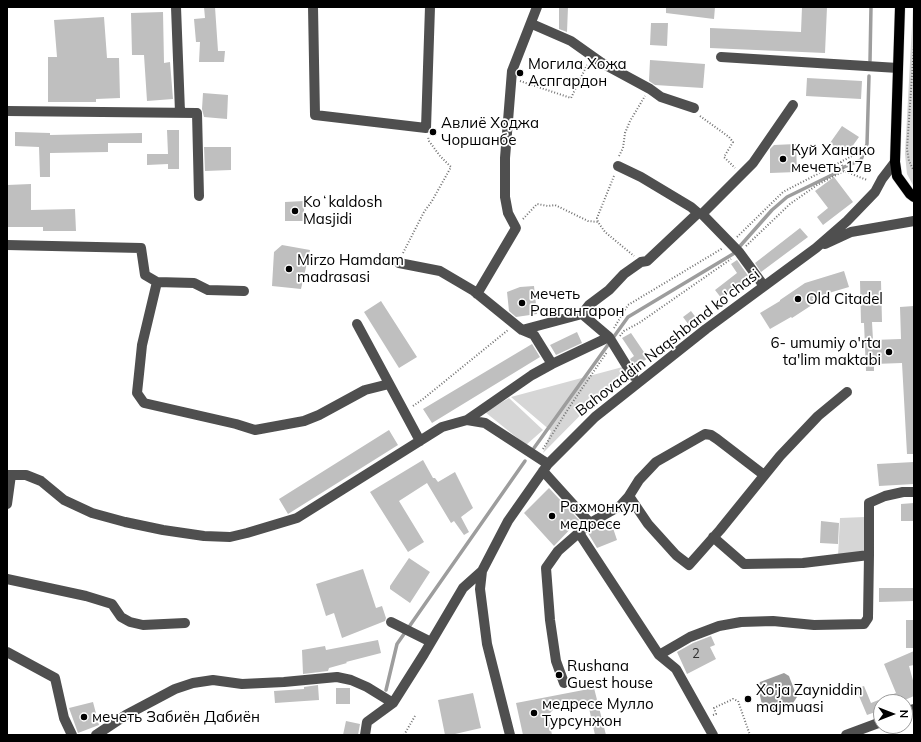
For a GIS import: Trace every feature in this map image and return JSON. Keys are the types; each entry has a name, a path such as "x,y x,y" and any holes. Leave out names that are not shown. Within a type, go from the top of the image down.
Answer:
{"main road":[{"path":"900,7 895,162 897,176 910,194 914,196"}],"street":[{"path":"176,7 180,112"},
{"path":"313,7 315,115 426,128 430,7"},
{"path":"478,294 516,228 508,213 505,197 505,158 511,79 512,71 532,24 537,7"},
{"path":"532,24 571,41 608,66 650,89 661,97 694,108"},
{"path":"721,57 898,68"},
{"path":"518,327 582,314 589,305 608,290 624,274 641,262 647,261 742,174 753,163 793,105"},
{"path":"7,111 197,113 199,196"},
{"name":"Bahovaddin Naqshband ko'chasi","path":"365,735 367,722 392,703 463,588 482,571 508,521 543,465 595,417 706,329 816,248 847,221 874,192 895,162"},
{"path":"618,166 640,177 700,213 736,248 764,286"},
{"name":"Bahovaddin Naqshband ko'chasi","path":"816,248 851,232 914,221"},
{"path":"7,245 141,248 145,275 157,282 194,283 208,290 244,291"},
{"path":"398,263 440,272 478,294 518,327 534,336 552,364"},
{"path":"157,282 142,345 137,393 144,403 236,424 255,430 304,421 319,415 365,390 389,384"},
{"path":"582,314 611,340 633,376"},
{"path":"357,324 420,441"},
{"path":"7,504 9,475 26,475 41,480 64,500 92,513 162,530 204,536 230,537 297,518 442,428 467,420 532,375 552,364 611,340"},
{"path":"629,496 648,524 676,555 689,565 720,530 764,475 818,416 847,392"},
{"path":"467,420 485,423 543,465 590,523"},
{"path":"564,683 556,661 550,620 546,568 558,551 590,523 620,506 629,496 639,480 656,462 705,434 711,435 717,439 764,475"},
{"path":"659,656 690,637 719,626 741,622 773,621 822,625 864,624 868,618 868,503 885,496 903,492 914,492"},
{"path":"579,533 659,656 676,669 705,719 711,734"},
{"path":"713,537 744,564 803,563 869,555"},
{"name":"Bahovaddin Naqshband ko'chasi","path":"482,571 480,589 487,644 510,735"},
{"path":"7,578 86,596 112,604 121,617 130,622 142,625 185,624"},
{"path":"390,622 431,642"},
{"path":"7,652 55,678 64,718 72,735"},
{"path":"96,735 126,715 176,689 193,683 213,680 249,683 284,682 337,676 351,680 366,687 392,703"},
{"path":"846,735 873,725"}],"path":[{"path":"914,46 913,82 907,149 914,171"},
{"path":"511,79 571,98 592,55"},
{"path":"641,262 605,232 597,218 618,166 625,133 638,106 650,89"},
{"path":"694,108 699,116 718,129 733,142 724,158 742,174"},
{"path":"367,260 398,263 410,238 451,167 440,156 429,141 426,128"},
{"path":"611,340 722,265 783,192 841,163 852,156 858,149"},
{"path":"841,163 844,170 866,180"},
{"path":"543,465 540,454 611,340 628,305 736,248 790,204 817,185 844,170"},
{"path":"516,228 537,204 548,206 555,205 588,221 598,222"},
{"path":"404,411 423,399 518,327"},
{"path":"705,719 716,714 714,708 733,699 738,701 750,735"},
{"path":"404,735 414,716"}],"shaded area":[{"path":"913,7 914,187 907,174 905,154"},
{"path":"630,365 543,453 551,431 511,397"},
{"path":"509,398 543,430 526,445 485,412"},
{"path":"865,517 864,553 838,556 840,518"},
{"path":"784,673 789,676 797,697 791,706 773,713 762,705 758,687 760,682"}],"building":[{"path":"204,7 215,7 218,51 225,51 224,62 199,62 200,42 196,42 194,19 205,18"},
{"path":"559,7 568,7 567,32 559,29"},
{"path":"666,7 715,7 714,19 666,13"},
{"path":"802,7 827,7 825,53 710,48 710,28 801,32"},
{"path":"163,12 164,63 170,62 173,99 147,101 144,55 132,55 131,13"},
{"path":"104,17 107,58 119,58 120,98 96,99 96,102 48,102 48,57 57,57 54,20"},
{"path":"651,23 668,23 667,46 650,45"},
{"path":"650,60 705,64 703,88 655,85 649,81"},
{"path":"807,78 862,81 861,99 806,96"},
{"path":"203,93 228,95 227,119 204,117 202,109"},
{"path":"842,126 859,137 846,155 830,143"},
{"path":"167,130 179,130 179,169 168,169 168,164 147,165 147,154 168,154"},
{"path":"15,132 50,133 50,135 142,133 142,143 108,143 108,152 50,153 50,177 40,177 39,147 15,146"},
{"name":"Куй Ханако мечеть 17в","path":"796,144 797,172 770,173 770,149 774,145"},
{"path":"204,147 231,147 231,170 205,171"},
{"path":"834,177 853,202 823,225 817,217 828,208 815,191"},
{"path":"31,184 31,210 75,209 76,231 43,231 43,227 7,227 7,185"},
{"name":"Koʻkaldosh Masjidi","path":"304,201 304,221 285,221 285,202"},
{"path":"800,228 808,237 761,272 755,263"},
{"name":"Mirzo Hamdam madrasasi","path":"282,245 310,250 301,289 272,286 274,252"},
{"path":"737,260 749,277 722,299 715,290 737,273 731,264"},
{"path":"844,271 849,287 812,298 815,303 792,318 791,317 770,329 760,313 805,283"},
{"path":"860,281 881,281 882,322 872,322 873,340 901,339 900,307 914,306 914,454 907,454 902,363 874,364 874,371 866,371 864,323 861,323"},
{"name":"мечеть Равгангарон","path":"534,286 537,314 516,317 509,311 507,292 520,287"},
{"path":"381,301 417,357 399,368 364,312"},
{"path":"691,311 697,319 689,325 683,317"},
{"path":"577,332 582,343 556,355 550,345"},
{"path":"631,333 648,358 635,367 630,359 634,356 622,338"},
{"path":"532,344 540,357 432,423 423,409"},
{"path":"389,430 398,445 288,514 279,499"},
{"path":"423,460 433,478 435,478 438,482 455,472 473,508 461,517 469,532 464,535 454,521 451,523 427,483 399,501 424,542 408,552 370,492"},
{"path":"914,462 914,484 879,486 877,464"},
{"name":"Рахмонкул медресе","path":"549,488 579,520 554,546 524,513"},
{"path":"914,503 914,521 901,521 901,504"},
{"path":"610,519 617,540 597,548 588,533"},
{"path":"821,521 839,523 838,544 820,543"},
{"path":"409,558 430,572 410,603 390,589 390,586"},
{"path":"363,569 376,608 382,606 386,618 385,621 342,638 334,613 326,616 316,584"},
{"path":"879,588 914,588 914,601 879,602"},
{"path":"906,620 914,620 914,648 906,648"},
{"path":"711,636 715,645 710,647 716,659 687,674 677,652 693,643"},
{"path":"378,640 381,653 346,662 347,663 329,668 328,671 303,674 302,650 325,646 326,650"},
{"path":"914,651 914,665 909,666 914,684 914,696 913,694 894,694 896,693 884,664"},
{"path":"318,685 319,700 275,703 274,691 304,689 304,687"},
{"path":"864,686 871,703 873,702 873,713 867,715 856,689"},
{"path":"336,688 350,688 350,704 336,704"},
{"name":"медресе Мулло Турсунжон","path":"594,688 606,735 595,735 589,708 582,704 553,710 548,715 552,735 523,735 516,703"},
{"path":"473,693 481,728 455,734 456,735 445,735 438,700"},
{"name":"мечеть Забиён Дабиён","path":"93,702 99,725 78,733 69,708"},
{"path":"346,721 360,724 358,735 343,735"}],"waterway":[{"path":"870,61 871,7"},
{"path":"534,448 628,317 733,254 772,210 787,197 838,172 844,167 861,160 867,144 869,76"},
{"path":"386,690 397,644 525,461"}],"place":[{"name":"Могила Хожа Аспгардон","path":"520,73"},
{"name":"Авлиё Ходжа Чоршанбе","path":"433,132"},
{"name":"Куй Ханако мечеть 17в","path":"783,159"},
{"name":"Koʻkaldosh Masjidi","path":"295,211"},
{"name":"Mirzo Hamdam madrasasi","path":"289,269"},
{"name":"Old Citadel","path":"798,299"},
{"name":"мечеть Равгангарон","path":"522,303"},
{"name":"6- umumiy o'rta ta'lim maktabi","path":"889,352"},
{"name":"Рахмонкул медресе","path":"552,516"},
{"name":"Rushana Guest house","path":"559,675"},
{"name":"Xo'ja Zayniddin majmuasi","path":"748,699"},
{"name":"медресе Мулло Турсунжон","path":"534,713"},
{"name":"мечеть Забиён Дабиён","path":"84,717"}]}
